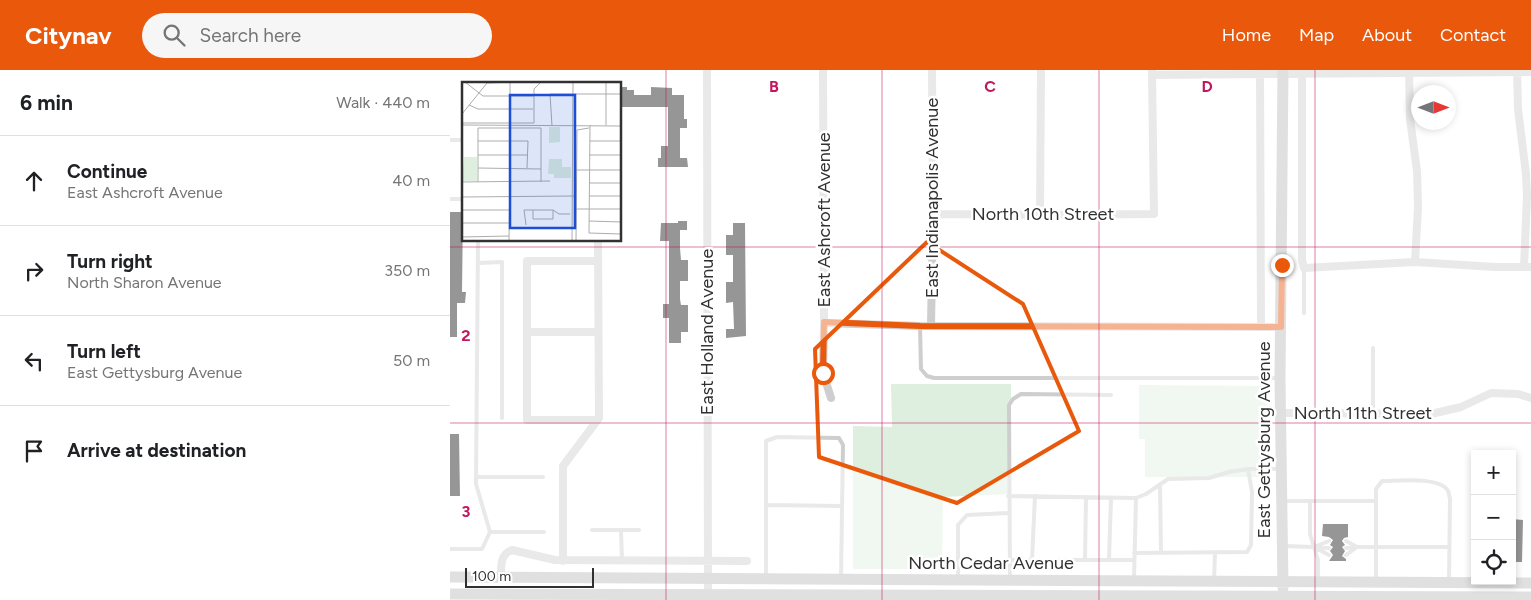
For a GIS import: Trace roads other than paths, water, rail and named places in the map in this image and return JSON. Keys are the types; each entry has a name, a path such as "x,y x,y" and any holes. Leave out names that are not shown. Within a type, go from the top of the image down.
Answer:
{"main road":[{"name":"East Gettysburg Avenue","path":"1283,73 1280,378 1283,598"},
{"name":"North Cedar Avenue","path":"450,577 1471,582"},
{"path":"450,588 495,585 501,577"},
{"path":"1083,596 1093,591 1131,588 1134,581"},
{"name":"North Cedar Avenue","path":"1516,583 1531,583"},
{"name":"North Cedar Avenue","path":"450,594 607,597 708,594 920,597 1531,598"}],"street":[{"name":"East Holland Avenue","path":"707,70 708,594"},
{"name":"East Ashcroft Avenue","path":"823,70 823,373 831,398"},
{"name":"East Indianapolis Avenue","path":"931,326 933,214 932,70"},
{"path":"1040,215 1041,70"},
{"path":"1409,71 1410,119 1417,171 1418,207 1415,262"},
{"path":"1302,72 1302,260 1304,268 1415,262 1527,267 1526,174 1518,109 1517,71"},
{"path":"1152,72 1531,72"},
{"name":"North 10th Street","path":"933,214 1154,214 1152,72"},
{"path":"1260,73 1261,327"},
{"path":"563,560 563,466 599,418 598,241"},
{"path":"597,420 527,420 527,261 598,261"},
{"path":"824,322 920,326 1281,327"},
{"path":"527,332 598,332"},
{"name":"North 11th Street","path":"1280,412 1424,414 1445,412 1491,394 1518,394 1531,398"},
{"path":"501,577 501,562 504,556 512,550 538,557 563,560 747,561"},
{"path":"607,578 607,597"},
{"path":"920,580 920,597"}],"lane":[{"path":"450,549 482,549 490,532 476,484 478,241"},
{"path":"478,263 502,262 502,418"},
{"path":"1304,268 1304,313"},
{"path":"920,326 921,369 926,376 934,378 1280,378"},
{"path":"1373,348 1373,413"},
{"path":"1010,580 1008,513 1009,405 1013,399 1021,394 1111,395"},
{"path":"766,579 766,441 777,437 812,437 839,438 843,445 841,580"},
{"path":"1008,496 1136,498 1146,494 1168,479 1209,478 1248,469 1281,469"},
{"path":"1134,553 1246,552 1251,545 1252,492 1248,469"},
{"path":"476,477 543,477"},
{"path":"1376,583 1376,489 1382,481 1430,481 1448,490 1450,499 1449,583"},
{"path":"1160,485 1161,553"},
{"path":"1032,560 1035,496"},
{"path":"1085,560 1086,497"},
{"path":"1109,560 1111,498"},
{"path":"1134,581 1136,498"},
{"path":"1281,501 1376,501"},
{"path":"1310,501 1310,534 1318,560 1318,582"},
{"path":"766,505 842,506"},
{"path":"958,580 958,525 967,515 1008,513"},
{"path":"592,530 639,530"},
{"path":"621,530 622,561"},
{"path":"490,532 544,532"},
{"path":"1314,547 1329,541"},
{"path":"1346,541 1357,547"},
{"path":"1282,546 1329,548"},
{"path":"1314,547 1329,555"},
{"path":"1346,555 1357,547"},
{"path":"1346,548 1449,547"},
{"path":"1214,553 1214,582"},
{"path":"1009,560 1134,560"}]}
